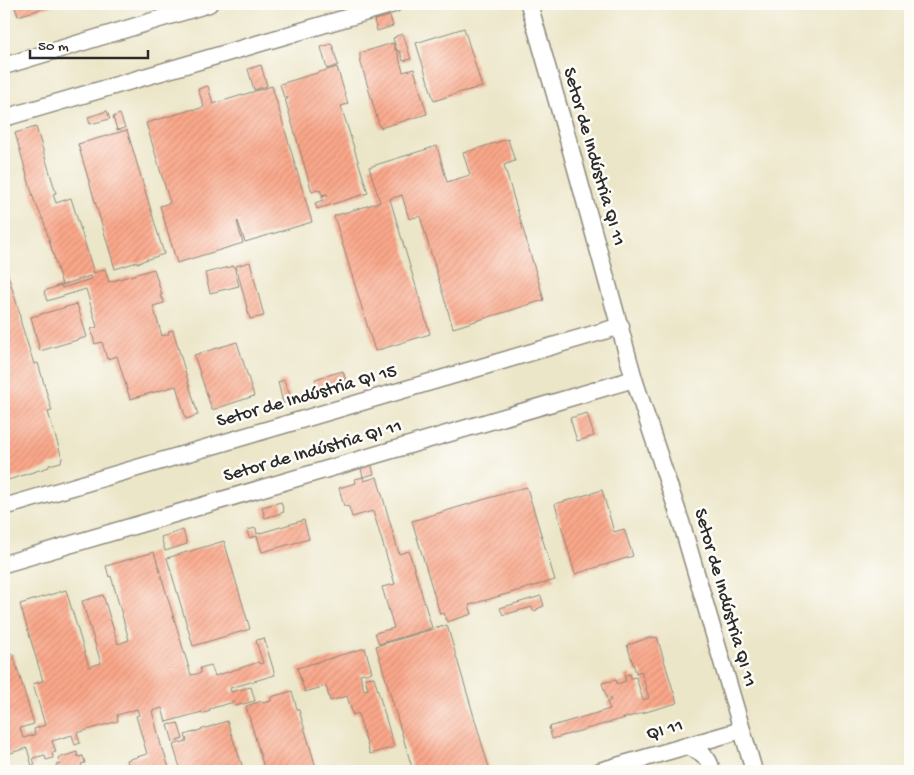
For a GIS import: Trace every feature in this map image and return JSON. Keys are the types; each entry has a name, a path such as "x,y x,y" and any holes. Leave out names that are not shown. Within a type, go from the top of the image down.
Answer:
{"street":[{"path":"4,66 209,4"},
{"path":"4,118 394,4"},
{"name":"Setor de Indústria QI 11","path":"529,4 621,326 634,379 682,525 754,771"},
{"name":"Setor de Indústria QI 15","path":"4,506 621,326"},
{"name":"Setor de Indústria QI 11","path":"4,564 634,379"},
{"name":"QI 11","path":"600,771 742,730"},
{"path":"686,746 698,750 706,756 712,771"}],"building":[{"path":"14,4 57,4 18,16"},
{"path":"390,16 393,26 377,31 374,20"},
{"path":"464,28 482,87 434,101 416,43"},
{"path":"403,34 411,59 403,61 400,51 397,51 393,38"},
{"path":"393,43 403,72 414,69 427,114 380,128 360,60 360,53"},
{"path":"332,44 338,65 327,69 321,47"},
{"path":"261,65 267,86 254,90 248,69"},
{"path":"337,67 348,104 341,106 368,193 317,209 315,203 323,200 322,197 328,195 322,195 320,190 312,192 285,99 288,99 287,97 284,98 280,84"},
{"path":"208,86 213,104 272,86 312,222 245,242 238,221 243,243 177,263 160,206 170,203 146,123 204,107 198,89"},
{"path":"107,111 110,119 90,124 88,117"},
{"path":"120,114 125,128 117,130 113,117"},
{"path":"36,127 56,193 53,194 56,203 71,198 94,273 105,269 109,282 154,269 162,295 160,296 163,298 164,303 153,306 162,336 169,334 168,332 173,330 198,415 186,419 176,386 130,399 117,356 107,359 102,342 95,344 91,329 97,327 86,289 47,301 44,291 61,285 62,288 91,279 90,276 62,285 44,222 34,200 15,133"},
{"path":"127,130 164,254 115,269 78,144"},
{"path":"508,139 515,161 504,165 544,300 453,328 420,216 409,219 402,195 390,199 430,334 375,351 334,216 380,202 369,167 437,146 447,182 470,175 463,153"},
{"path":"4,262 34,364 38,363 52,411 48,412 62,458 61,462 49,465 49,467 8,480 4,467"},
{"path":"250,262 264,316 250,319 236,266"},
{"path":"234,266 239,286 210,293 205,273"},
{"path":"77,304 87,337 40,351 31,317"},
{"path":"237,342 254,396 212,410 194,355"},
{"path":"343,371 346,381 318,390 315,379"},
{"path":"284,380 292,401 283,403 278,382"},
{"path":"587,413 594,436 577,441 570,418"},
{"path":"369,455 374,474 363,477 358,456"},
{"path":"363,477 364,481 377,477 399,554 409,551 432,628 379,644 375,633 394,628 382,587 395,584 373,511 352,517 349,507 344,506 339,488 356,483 355,479"},
{"path":"526,487 555,580 469,605 472,614 447,622 444,613 440,614 412,521"},
{"path":"602,490 614,532 624,529 633,556 575,574 555,504"},
{"path":"281,502 284,512 265,518 262,507"},
{"path":"304,520 309,539 262,552 257,536 249,538 247,530 256,528 257,534"},
{"path":"183,530 187,544 165,551 161,537"},
{"path":"224,541 250,629 193,646 167,558"},
{"path":"154,552 191,675 201,673 200,668 211,665 215,676 259,662 260,664 263,663 256,641 264,638 275,675 230,688 231,692 251,687 255,701 235,706 234,702 209,709 210,711 202,714 202,712 166,722 162,708 152,711 170,771 130,771 127,760 147,754 136,716 139,715 137,709 117,715 118,721 77,733 80,743 75,745 72,735 52,741 56,752 52,753 53,758 46,760 45,755 33,758 35,765 32,766 27,748 4,755 4,656 13,654 34,724 20,728 23,738 35,735 34,729 45,725 33,684 43,681 20,604 66,590 89,667 101,663 82,601 103,595 118,644 129,640 111,576 109,577 106,566"},
{"path":"541,596 544,606 537,610 533,611 532,607 503,615 500,608"},
{"path":"447,625 490,771 413,771 376,646"},
{"path":"657,637 677,703 552,739 549,727 610,709 607,702 611,700 610,698 607,699 602,683 616,680 617,684 626,681 624,676 630,674 631,678 636,677 643,700 649,698 641,671 636,673 627,645"},
{"path":"365,648 372,672 360,674 364,690 368,689 365,678 374,677 394,747 370,754 358,713 353,715 347,696 330,701 326,686 305,692 297,668"},
{"path":"292,691 317,771 265,771 246,706 262,701 263,703 271,701 271,697"},
{"path":"227,721 244,771 181,771 173,745 187,741 185,735"},
{"path":"178,723 183,739 173,742 168,725"},
{"path":"77,752 78,757 83,756 85,763 81,764 83,771 58,771 56,765 60,764 58,758"}]}
